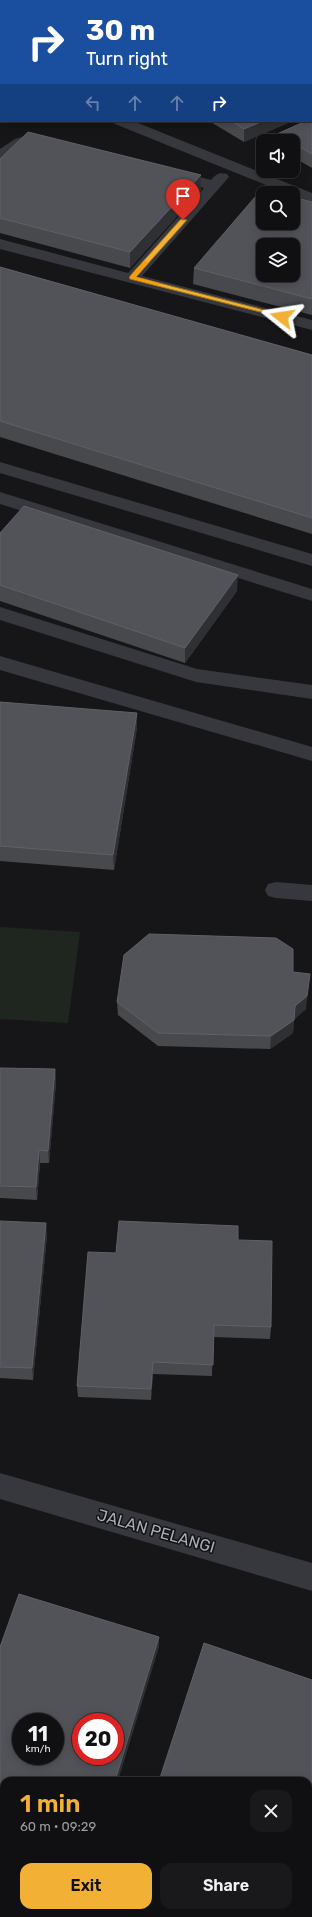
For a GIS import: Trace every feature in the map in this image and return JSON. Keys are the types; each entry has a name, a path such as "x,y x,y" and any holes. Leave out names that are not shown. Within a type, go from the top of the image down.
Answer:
{"street":[{"path":"122,122 312,198"},
{"path":"0,156 12,146 28,138 55,142"},
{"path":"132,278 232,166"},
{"path":"161,171 214,186"},
{"path":"0,244 312,325"},
{"path":"0,467 312,560"},
{"path":"0,498 20,511 312,595"},
{"path":"0,613 196,675 312,692"},
{"path":"0,663 312,754"},
{"path":"276,890 312,893"},
{"name":"JALAN PELANGI","path":"0,1486 312,1577"}],"shaded area":[{"path":"0,927 80,932 68,1023 0,1019"}],"building":[{"path":"233,122 261,122 244,129"},
{"path":"304,122 312,122 312,154 300,147 300,134 277,134"},
{"path":"28,132 201,175 130,252 0,218 0,159"},
{"path":"256,196 256,230 300,230 300,199 312,202 312,299 194,268"},
{"path":"0,267 312,355 312,518 0,421"},
{"path":"24,506 238,575 185,648 0,585 0,533"},
{"path":"0,702 137,713 113,855 0,846"},
{"path":"149,934 276,938 293,949 293,972 310,974 307,996 295,1006 294,1020 271,1036 158,1033 117,1002 124,955"},
{"path":"0,1068 55,1069 48,1151 39,1150 36,1187 0,1186"},
{"path":"0,1221 46,1223 32,1368 0,1367"},
{"path":"119,1221 238,1226 238,1240 272,1241 271,1327 214,1325 213,1365 153,1362 151,1389 77,1386 88,1252 116,1253"},
{"path":"19,1594 159,1637 124,1752 124,1713 72,1713 72,1765 120,1765 116,1777 0,1777 0,1647"},
{"path":"204,1643 312,1680 312,1777 160,1777"}],"slow traffic":[{"path":"146,262 132,278 157,284"}],"route":[{"path":"183,220 132,278 282,317"}]}
